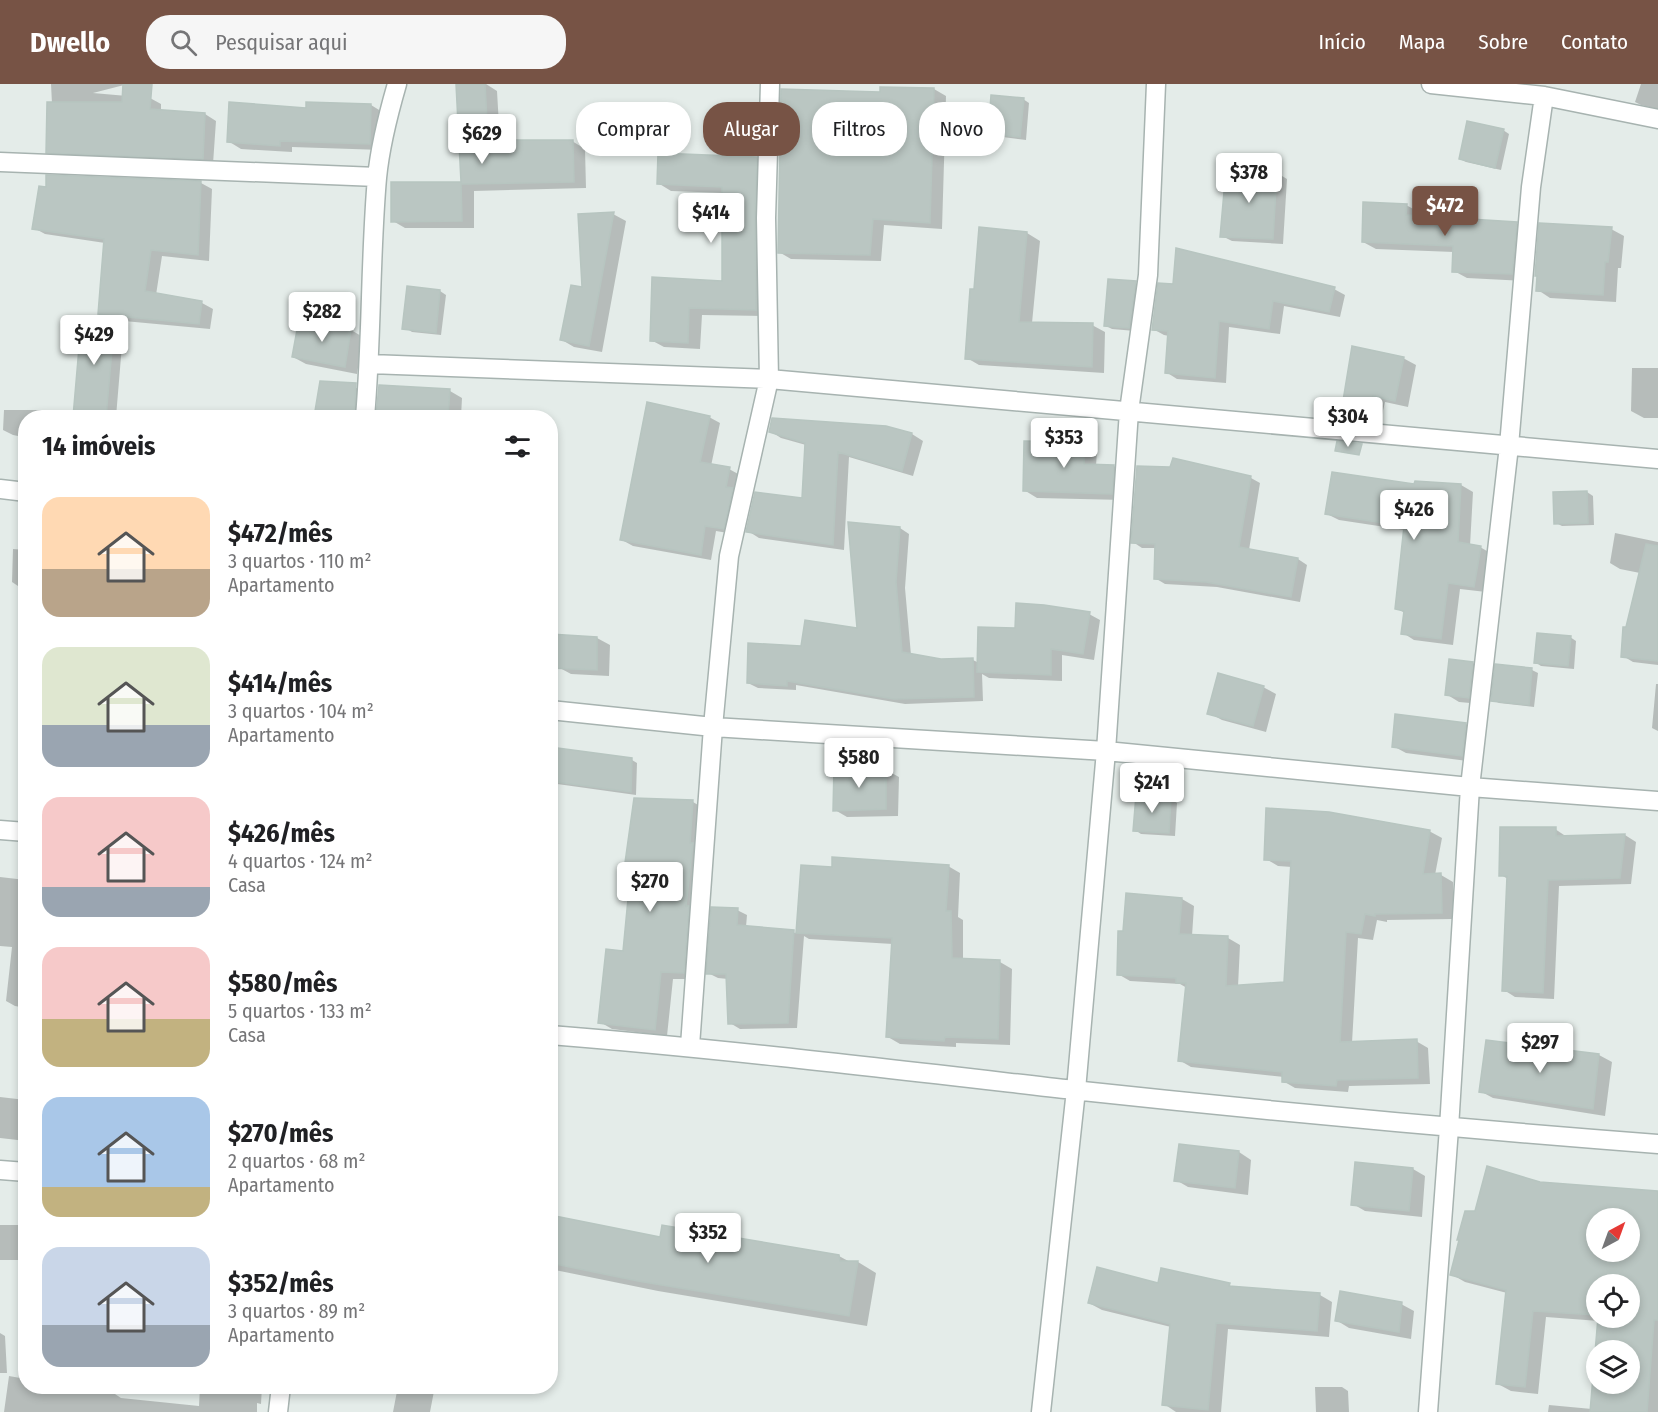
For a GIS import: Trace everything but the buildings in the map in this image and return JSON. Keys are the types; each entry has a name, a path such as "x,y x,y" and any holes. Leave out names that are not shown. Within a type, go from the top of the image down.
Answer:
{"street":[{"path":"366,410 370,364 377,177 386,124 397,84"},
{"path":"690,1046 713,727 729,556 769,379 766,218 770,84"},
{"path":"1041,1412 1076,1090 1106,751 1129,411 1148,275 1156,84"},
{"path":"1431,84 1544,96 1658,119"},
{"path":"1428,1412 1449,1128 1470,787 1509,446 1531,187 1544,96"},
{"path":"0,162 377,177"},
{"path":"370,364 769,379 1658,459"},
{"path":"0,489 18,491"},
{"path":"558,711 713,727 1106,751 1470,787 1658,801"},
{"path":"0,830 18,831"},
{"path":"558,1036 690,1046 1076,1090 1449,1128 1658,1144"},
{"path":"0,1170 18,1171"},
{"path":"278,1412 280,1394"}]}
